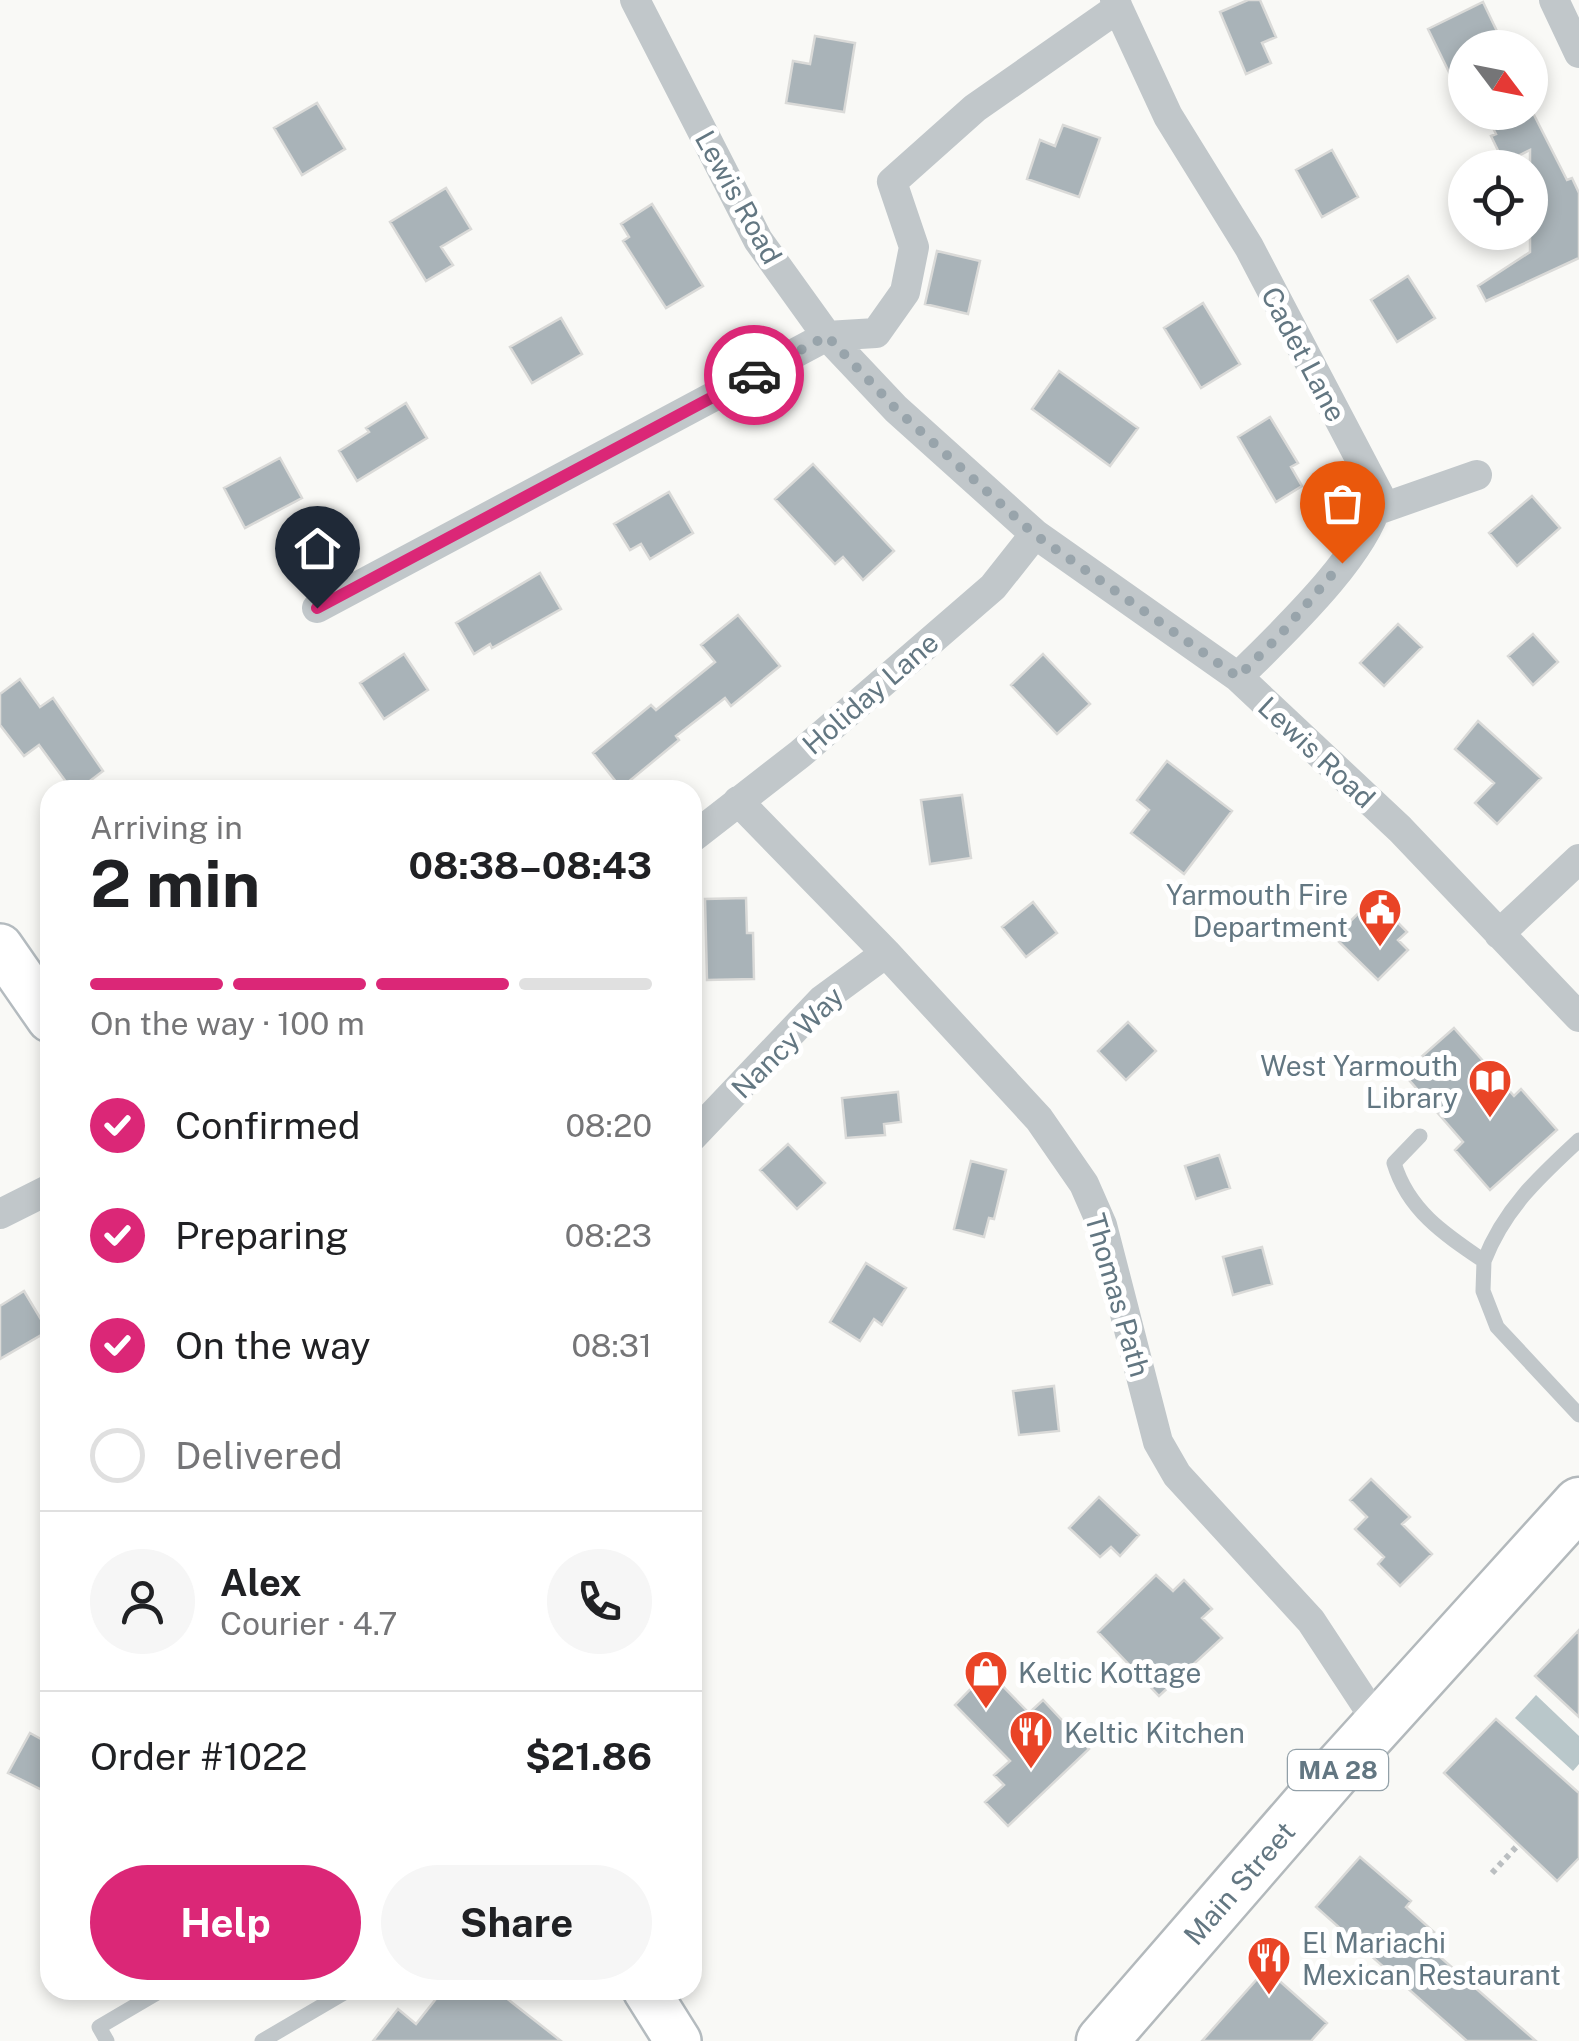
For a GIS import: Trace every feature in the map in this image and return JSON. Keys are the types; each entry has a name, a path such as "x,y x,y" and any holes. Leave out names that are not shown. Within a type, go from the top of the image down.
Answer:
{"main road":[{"name":"Main Street","path":"1102,2041 1314,1797 1579,1504"}],"street":[{"name":"Lewis Road","path":"635,0 758,240 827,336 896,409 1034,534 1238,677 1400,828 1579,1017"},
{"path":"1554,0 1579,53"},
{"name":"Cadet Lane","path":"827,336 876,334 905,292 914,247 892,182 975,108 1117,4 1168,116 1248,247 1378,495 1376,510"},
{"path":"317,608 827,336"},
{"path":"1238,677 1363,540 1376,510 1477,475"},
{"name":"Holiday Lane","path":"702,830 800,754 993,587 1034,534"},
{"name":"Thomas Path","path":"738,801 886,952 1039,1119 1084,1184 1102,1225 1158,1442 1177,1475 1311,1621 1380,1726"},
{"path":"1499,934 1579,859"},
{"path":"0,948 40,1005"},
{"name":"Nancy Way","path":"702,1126 822,1000 886,952"},
{"path":"0,1214 40,1193"},
{"path":"652,2000 678,2041"}],"lane":[{"path":"1420,1136 1394,1162 1401,1188 1440,1231 1484,1260"},
{"path":"1579,1140 1525,1190 1495,1232 1484,1260 1483,1291 1497,1327 1579,1415"},
{"path":"107,2041 99,2027 145,2000"},
{"path":"262,2041 332,2000"}],"path":[{"path":"1492,1872 1519,1844"}],"shaded area":[{"path":"1536,1695 1579,1736 1579,1764 1573,1771 1515,1718"}],"building":[{"path":"1248,0 1260,0 1276,37 1262,43 1271,63 1246,74 1220,12"},
{"path":"1483,2 1496,30 1448,30 1448,70 1428,29"},
{"path":"815,36 855,43 844,112 786,103 793,61 810,64"},
{"path":"317,103 345,149 302,175 274,128"},
{"path":"1063,125 1100,138 1079,197 1027,179 1040,140 1055,146"},
{"path":"1494,130 1542,130 1567,180 1572,178 1579,193 1579,258 1486,301 1478,286 1530,250 1548,250 1548,150 1498,150 1491,136 1496,134"},
{"path":"1332,150 1358,197 1322,217 1296,170"},
{"path":"446,188 471,229 441,247 453,265 426,281 390,222"},
{"path":"652,204 703,286 666,308 623,241 629,237 621,224"},
{"path":"937,251 980,261 968,314 925,304"},
{"path":"1408,276 1435,318 1397,342 1371,300"},
{"path":"1203,303 1240,364 1201,388 1164,328"},
{"path":"561,318 582,354 532,383 510,347"},
{"path":"1059,371 1138,428 1110,466 1032,409"},
{"path":"406,403 427,438 357,481 339,451"},
{"path":"1270,417 1298,463 1291,467 1302,486 1276,502 1238,437"},
{"path":"280,458 302,498 245,528 224,488"},
{"path":"813,464 894,551 863,580 843,557 835,564 775,499"},
{"path":"669,492 693,533 650,559 641,544 630,550 614,524"},
{"path":"1532,496 1560,528 1517,566 1489,533"},
{"path":"540,573 561,609 474,654 456,623"},
{"path":"738,615 780,666 731,706 725,698 676,736 679,740 631,780 615,780 593,753 651,705 656,710 715,662 701,645"},
{"path":"1398,624 1422,647 1384,686 1360,663"},
{"path":"1533,634 1558,662 1533,685 1508,656"},
{"path":"404,654 428,690 384,719 360,683"},
{"path":"1043,654 1090,704 1057,734 1011,685"},
{"path":"20,679 40,707 53,698 103,771 91,780 65,780 39,745 24,756 0,725 0,694"},
{"path":"1478,721 1541,778 1497,824 1475,803 1494,783 1455,749"},
{"path":"1167,761 1232,811 1184,874 1131,833 1149,810 1137,800"},
{"path":"962,795 971,858 930,864 921,800"},
{"path":"746,898 747,933 753,933 754,979 707,980 705,899"},
{"path":"1374,898 1407,932 1398,940 1408,950 1378,980 1334,937"},
{"path":"1033,902 1057,933 1026,957 1002,927"},
{"path":"1128,1022 1156,1051 1126,1080 1098,1051"},
{"path":"1454,1028 1514,1096 1521,1089 1557,1130 1490,1190 1455,1150 1463,1142 1403,1073"},
{"path":"898,1092 901,1122 884,1124 885,1135 846,1138 842,1098"},
{"path":"788,1144 825,1183 797,1209 760,1170"},
{"path":"1219,1155 1230,1188 1196,1199 1185,1166"},
{"path":"971,1161 1006,1170 994,1219 989,1218 984,1237 954,1229"},
{"path":"1262,1247 1272,1284 1233,1295 1223,1257"},
{"path":"866,1263 906,1288 882,1325 874,1319 860,1341 830,1322"},
{"path":"24,1291 40,1318 40,1336 0,1359 0,1306"},
{"path":"1054,1386 1059,1431 1019,1435 1013,1391"},
{"path":"1371,1479 1410,1517 1402,1524 1432,1554 1400,1586 1378,1564 1384,1557 1355,1529 1367,1517 1350,1500"},
{"path":"1099,1497 1139,1535 1120,1556 1111,1547 1100,1557 1069,1528"},
{"path":"1156,1575 1173,1591 1184,1580 1212,1609 1202,1618 1222,1638 1159,1696 1098,1632"},
{"path":"1579,1630 1579,1717 1535,1676"},
{"path":"988,1671 1029,1713 1043,1700 1089,1749 1008,1826 985,1802 1004,1785 994,1775 1010,1761 955,1705"},
{"path":"1496,1719 1579,1793 1579,1858 1557,1881 1444,1773"},
{"path":"30,1733 40,1738 40,1789 8,1773"},
{"path":"1360,1857 1411,1901 1406,1907 1434,1932 1424,1943 1536,2041 1467,2041 1316,1907"},
{"name":"El Mariachi Mexican Restaurant","path":"1266,1969 1327,2023 1311,2041 1202,2041"},
{"path":"435,2000 509,2000 561,2041 373,2041 398,2009 416,2024"}],"way so far":[{"path":"754,375 827,336 896,409 1034,534 1238,677 1342,563"}],"place":[{"name":"Yarmouth Fire Department","path":"1380,948"},
{"name":"West Yarmouth Library","path":"1490,1119"},
{"name":"Keltic Kottage","path":"986,1710"},
{"name":"Keltic Kitchen","path":"1031,1770"},
{"name":"El Mariachi Mexican Restaurant","path":"1269,1996"}],"route":[{"path":"317,608 754,375"}]}
